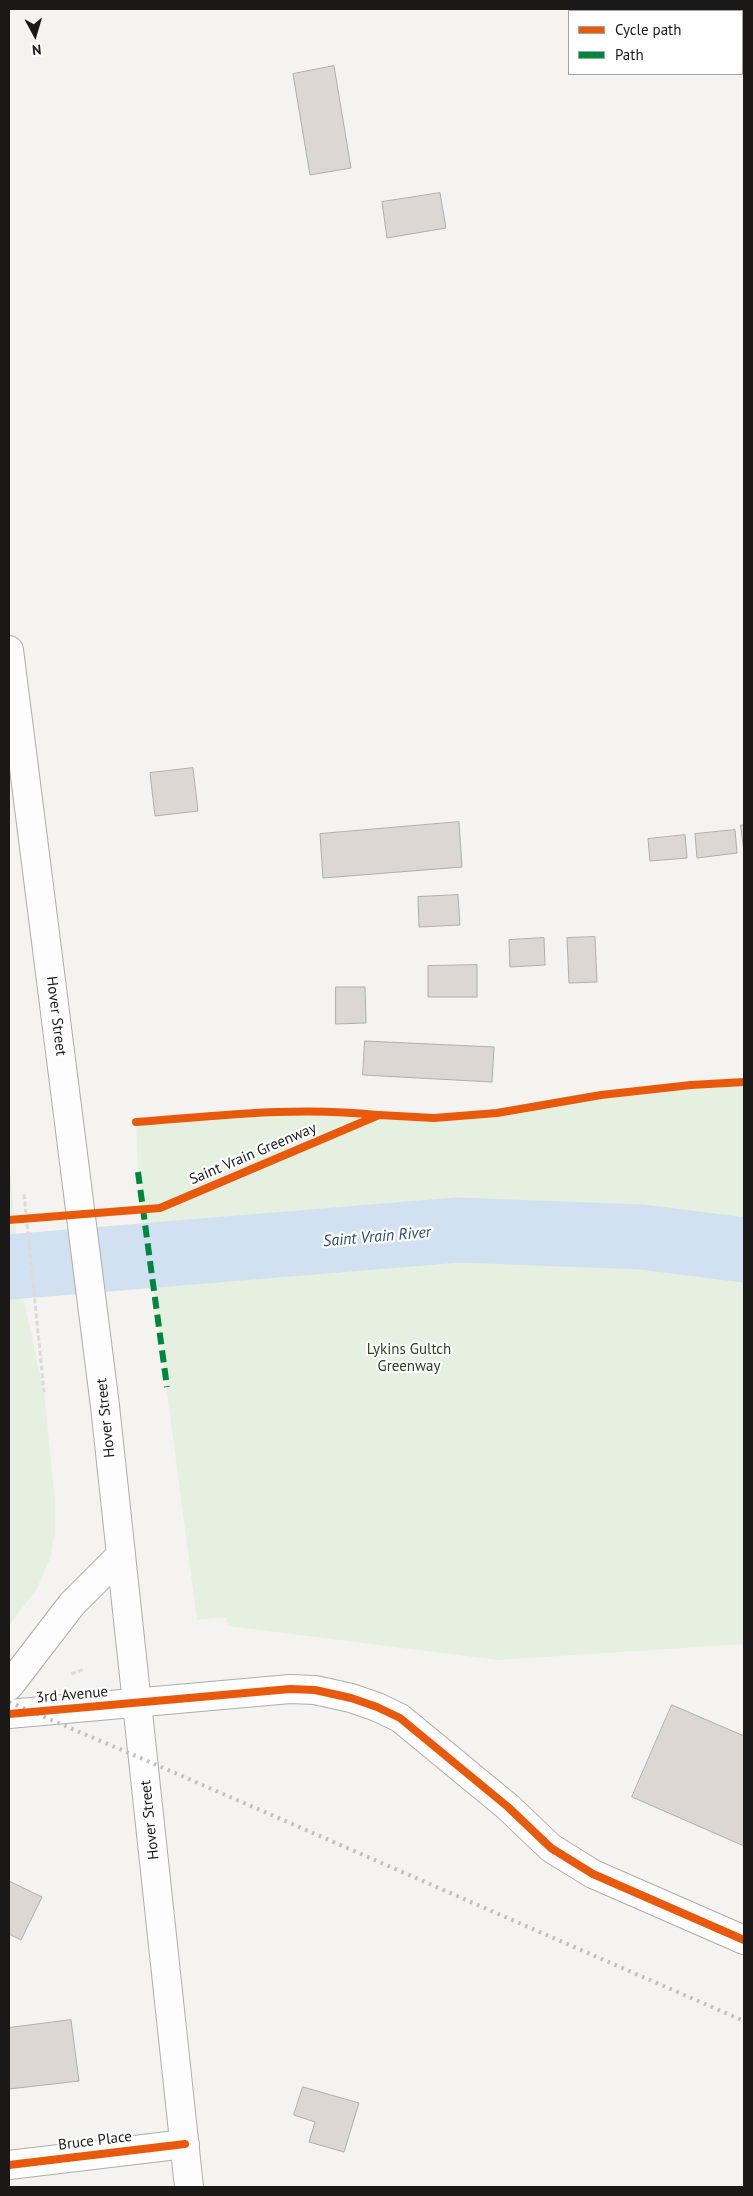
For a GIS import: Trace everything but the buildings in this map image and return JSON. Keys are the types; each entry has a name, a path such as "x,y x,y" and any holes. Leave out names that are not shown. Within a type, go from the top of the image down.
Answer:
{"main road":[{"name":"Hover Street","path":"9,650 105,1406 189,2187"},
{"path":"9,1686 72,1604 121,1555"},
{"name":"3rd Avenue","path":"9,1714 290,1688 335,1694 377,1707 409,1724 508,1806 551,1848 569,1861 593,1874 744,1940"},
{"name":"Bruce Place","path":"9,2165 185,2144"}],"path":[{"path":"24,1194 44,1392"},
{"path":"17,1220 35,1219"}],"green space":[{"name":"Lykins Gultch Greenway","path":"744,1082 744,1644 498,1660 228,1626 226,1617 197,1620 138,1172 136,1122 299,1110 434,1118 497,1113 601,1095 691,1085"},
{"path":"9,1160 22,1292 44,1392 55,1502 55,1532 50,1559 37,1588 9,1626"}],"waterway":[{"name":"Saint Vrain River","path":"9,1267 458,1230 642,1237 744,1250"}],"railway":[{"path":"9,1702 744,2021"}],"marked path":[{"path":"138,1172 167,1387"}],"cycle path":[{"name":"Saint Vrain Greenway","path":"9,1220 160,1208 379,1115 434,1118 497,1113 601,1095 691,1085 744,1082"},
{"name":"Saint Vrain Greenway","path":"136,1122 226,1115 317,1111 377,1115"},
{"path":"9,1714 290,1689 315,1690 351,1698 400,1718 508,1807 551,1848 593,1874 744,1940"},
{"path":"9,2165 185,2144"}]}
